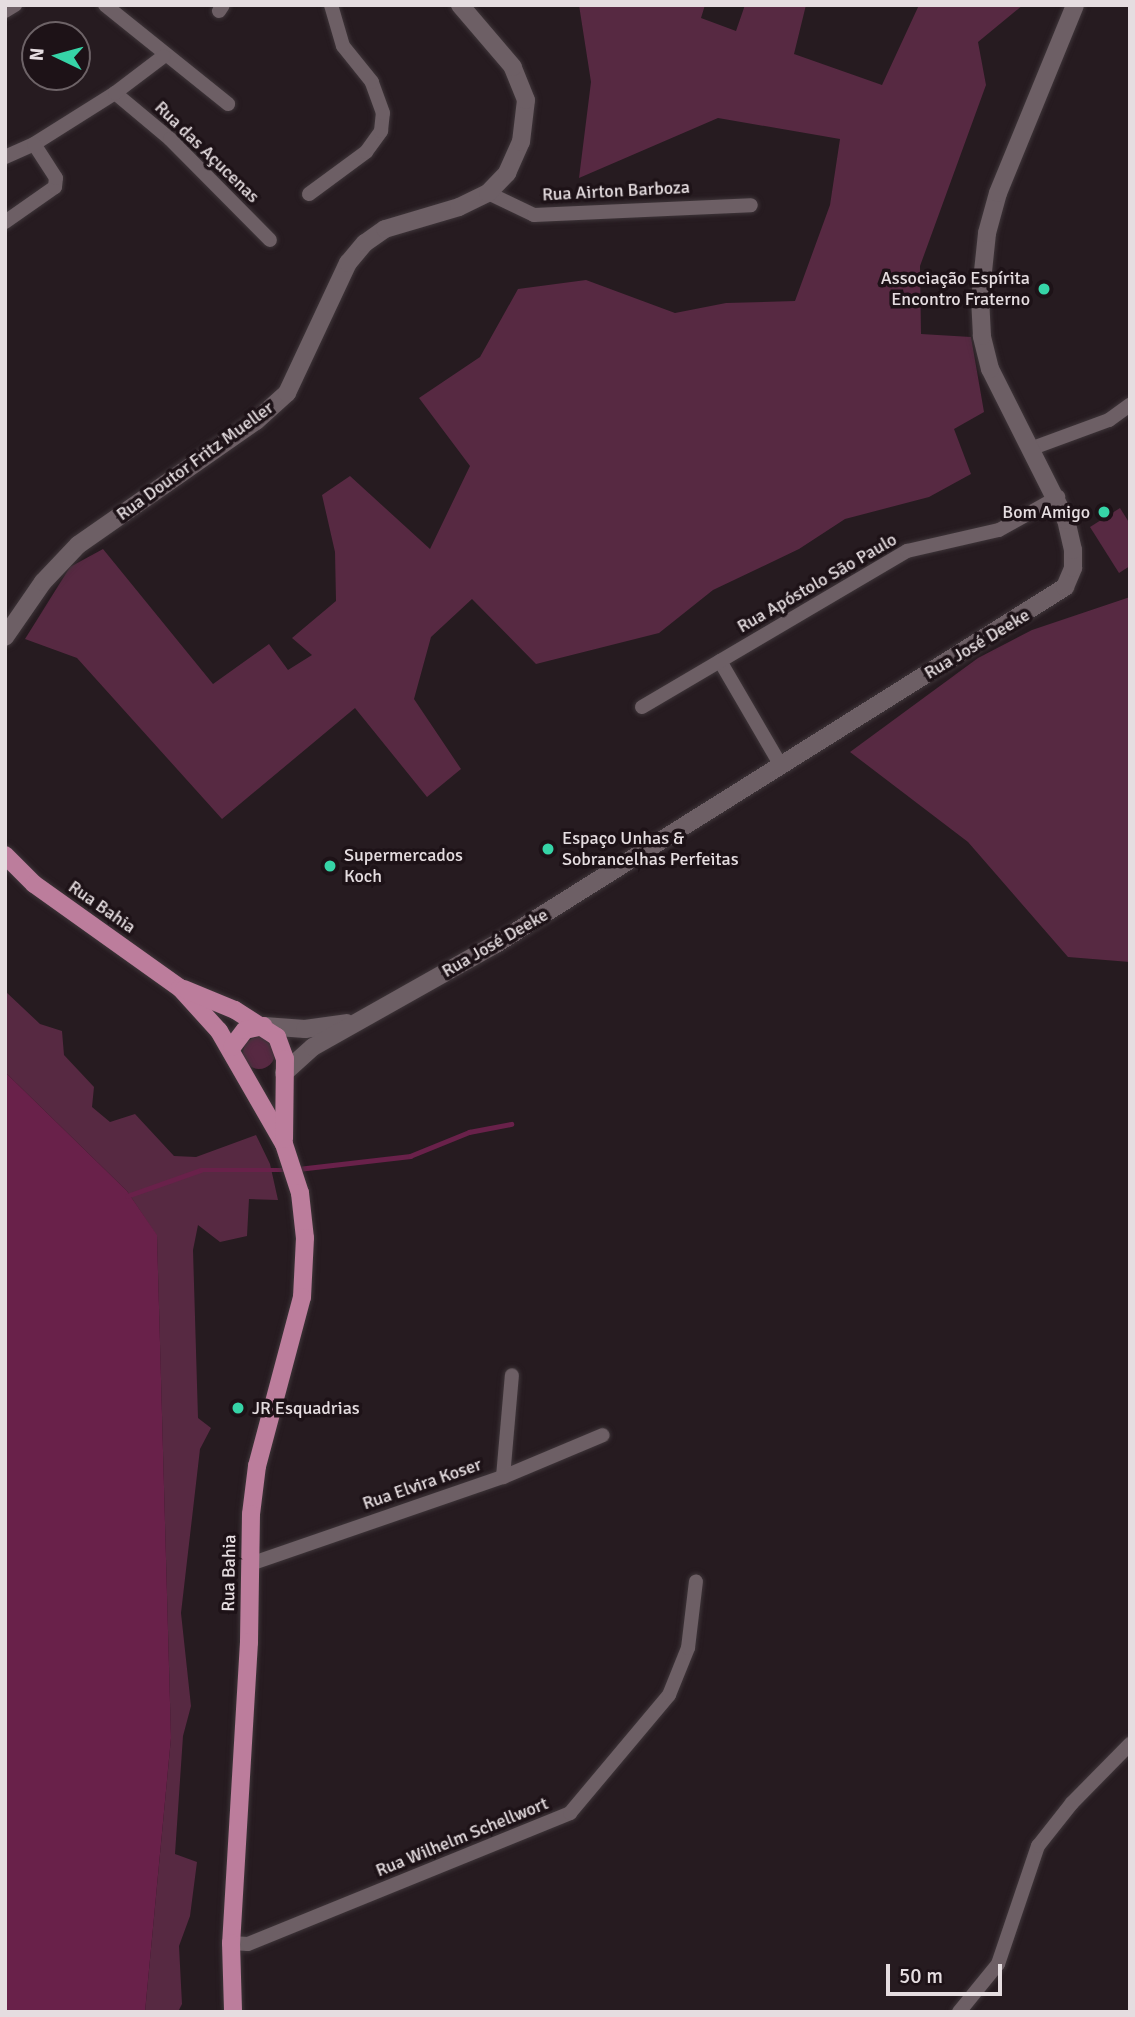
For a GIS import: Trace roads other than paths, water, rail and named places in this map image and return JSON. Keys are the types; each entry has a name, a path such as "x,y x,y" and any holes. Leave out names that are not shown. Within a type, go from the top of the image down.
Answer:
{"main road":[{"name":"Rua Bahia","path":"5,855 34,884 180,988 264,1026 283,1047 284,1144"},
{"name":"Rua Bahia","path":"180,988 232,1047 284,1144 300,1193 305,1238 302,1297 257,1466 231,1942 233,2012"},
{"path":"232,1047 245,1030 264,1026"},
{"path":"253,1083 270,1082 284,1073"}],"street":[{"path":"5,11 15,5"},
{"path":"105,5 164,56 228,104"},
{"path":"309,194 366,152 381,131 383,113 372,82 343,46 331,5"},
{"name":"Rua Doutor Fritz Mueller","path":"5,637 43,582 78,545 256,421 287,393 348,264 365,243 385,229 458,207 488,192 507,173 521,142 526,100 513,67 460,5"},
{"name":"Rua José Deeke","path":"284,1073 313,1047 496,944 1065,587 1073,568 1073,550 1058,497 1030,449 990,369 982,336 982,266 998,193 1076,5"},
{"path":"5,157 34,145 115,93 164,56"},
{"name":"Rua das Açucenas","path":"115,93 170,139 270,240"},
{"path":"5,222 55,187 56,178 34,145"},
{"name":"Rua Airton Barboza","path":"488,192 534,215 751,205"},
{"path":"1030,449 1109,420 1130,405"},
{"name":"Rua Apóstolo São Paulo","path":"642,706 907,551 999,530 1058,497"},
{"path":"720,661 781,766"},
{"name":"Rua José Deeke","path":"264,1026 305,1029 357,1021"},
{"path":"503,1477 512,1375"},
{"name":"Rua Elvira Koser","path":"250,1564 503,1477 603,1435"},
{"name":"Rua Wilhelm Schellwort","path":"231,1942 248,1944 570,1813 669,1695 688,1647 696,1581"},
{"path":"959,2012 998,1964 1038,1846 1072,1803 1130,1744"}],"waterway":[{"path":"298,1169 410,1156 469,1132 511,1124"},
{"path":"127,1196 201,1170 289,1170"}],"place":[{"name":"Associação Espírita Encontro Fraterno","path":"1044,289"},
{"name":"Bom Amigo","path":"1104,512"},
{"name":"Espaço Unhas & Sobrancelhas Perfeitas","path":"548,849"},
{"name":"Supermercados Koch","path":"330,866"},
{"name":"JR Esquadrias","path":"238,1408"}]}
